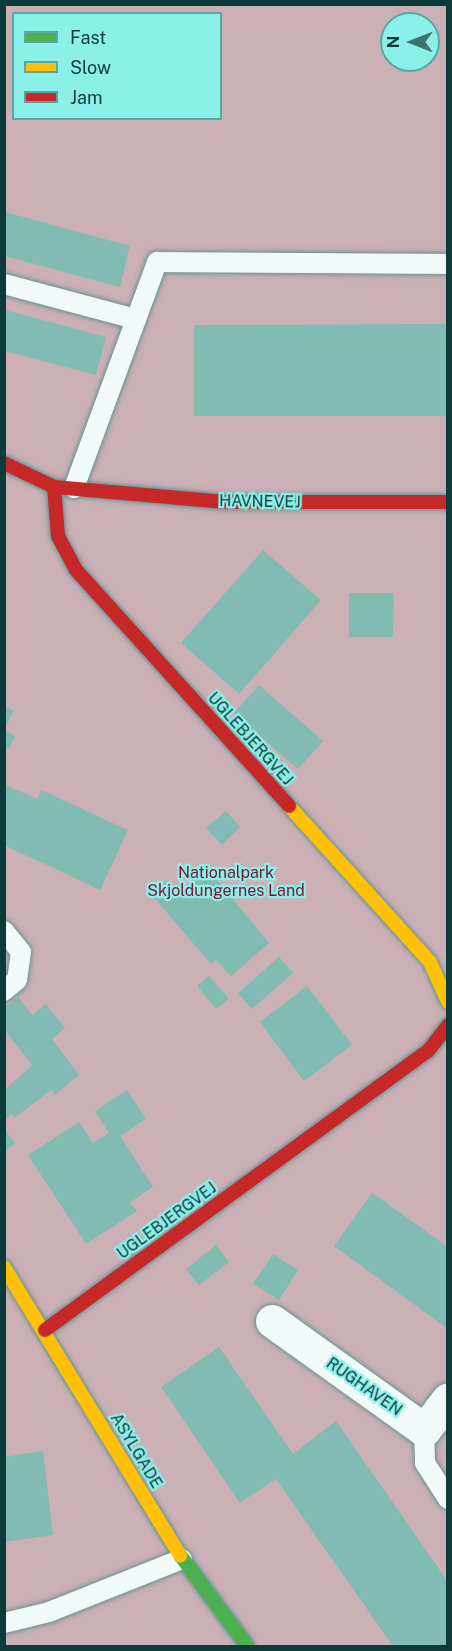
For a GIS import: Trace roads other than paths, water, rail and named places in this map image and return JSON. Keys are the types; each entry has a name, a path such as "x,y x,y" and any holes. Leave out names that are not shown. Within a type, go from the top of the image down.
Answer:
{"street":[{"name":"HAVNEVEJ","path":"4,463 54,487 225,502 447,502"},
{"name":"UGLEBJERGVEJ","path":"54,487 58,536 76,570 430,962 447,1002"},
{"name":"UGLEBJERGVEJ","path":"45,1330 428,1051 447,1025"},
{"name":"ASYLGADE","path":"4,1267 45,1330 182,1559 247,1647"},
{"name":"RUGHAVEN","path":"272,1321 424,1430"},
{"path":"424,1430 447,1399"}],"lane":[{"path":"74,488 157,262 447,264"},
{"path":"4,284 136,319"},
{"path":"4,931 21,952 17,980 4,991"},
{"path":"424,1430 425,1463 447,1498"},
{"path":"4,1623 49,1612 182,1559"}],"park label":[{"name":"Nationalpark Skjoldungernes Land","path":"226,882"}]}
